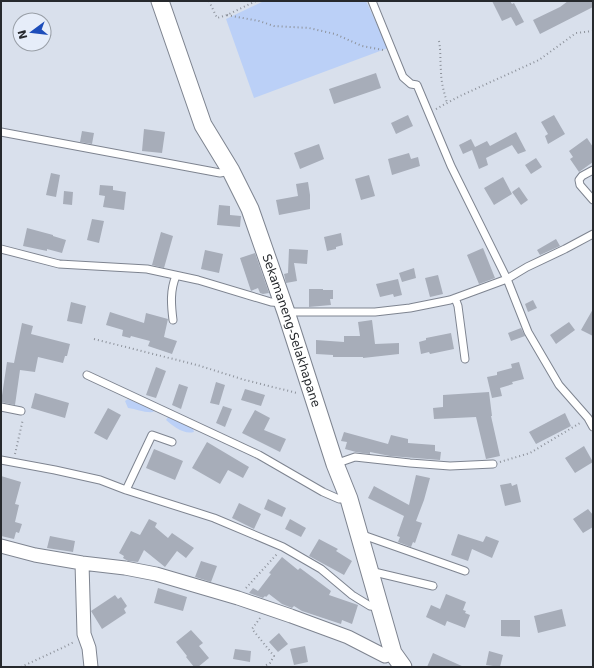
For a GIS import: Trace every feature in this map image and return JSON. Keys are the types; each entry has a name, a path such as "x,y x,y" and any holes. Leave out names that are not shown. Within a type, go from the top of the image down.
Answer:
{"street":[{"name":"Sekamaneng-Selakhapane","path":"160,1 203,125 250,209 284,307 335,464 349,499 393,653 403,667"},
{"path":"1,546 35,555 82,564 125,568 156,574 238,598 348,637 385,656 393,653"},
{"path":"82,564 84,634 89,648 91,667"}],"lane":[{"path":"372,1 403,77 411,84 417,85 452,166 507,279 532,339 558,385 590,417 593,427"},
{"path":"1,132 220,173 230,171"},
{"path":"593,170 582,176 579,180 580,185 593,200"},
{"path":"1,249 59,264 147,269 198,280 284,307 376,312 410,308 455,298 507,279 527,267 593,234"},
{"path":"173,320 171,301 173,283 176,276"},
{"path":"455,298 458,306 465,359"},
{"path":"87,375 258,455 323,492 339,499 349,499"},
{"path":"1,407 21,411"},
{"path":"126,490 152,435 172,442"},
{"path":"335,464 355,457 450,466 493,464"},
{"path":"1,460 100,480 126,490 214,518 283,547 321,568 352,595 370,606 379,607"},
{"path":"360,534 465,571"},
{"path":"370,571 433,586"}],"path":[{"path":"209,1 217,18 256,1"},
{"path":"227,14 274,26 309,28 328,33 362,46 392,52"},
{"path":"430,113 447,103 538,60 576,33 593,31"},
{"path":"439,42 443,88 447,103"},
{"path":"94,338 314,398"},
{"path":"12,463 23,420 26,414 21,411"},
{"path":"493,464 530,453 590,417"},
{"path":"238,598 283,547"},
{"path":"263,667 270,663 274,656 252,628 261,616 269,609"},
{"path":"21,667 73,643 78,637 84,634"},
{"path":"232,667 252,667"}],"shaded area":[{"path":"264,1 366,1 388,48 254,98 226,19"},
{"path":"128,399 148,407 154,412 128,408 125,401"},
{"path":"168,417 192,426 194,432 186,432 172,425 166,420"}],"building":[{"path":"492,1 510,1 512,4 514,3 524,22 516,26 511,17 502,21"},
{"path":"568,1 593,1 593,7 540,34 533,20 560,7"},
{"path":"376,73 381,88 334,104 329,89"},
{"path":"408,115 413,126 396,134 391,123"},
{"path":"554,115 565,134 548,144 545,136 548,134 541,122"},
{"path":"144,129 165,132 162,153 142,151"},
{"path":"82,131 94,133 92,144 80,142"},
{"path":"516,132 526,151 518,154 512,145 486,158 488,165 479,169 472,150 463,154 459,145 471,139 475,147 487,141 490,146"},
{"path":"587,138 593,147 593,162 579,172 570,159 573,157 569,151"},
{"path":"319,144 324,159 300,169 294,153"},
{"path":"409,153 411,159 418,157 420,166 392,175 388,159"},
{"path":"536,158 542,167 531,174 525,165"},
{"path":"51,173 60,175 56,197 46,195"},
{"path":"369,175 375,196 361,200 355,179"},
{"path":"503,177 512,194 494,205 484,188"},
{"path":"308,182 310,209 279,215 276,200 298,196 296,184"},
{"path":"100,185 113,186 113,190 126,192 124,210 103,207 105,196 99,195"},
{"path":"519,187 528,200 521,205 512,192"},
{"path":"64,191 73,192 72,205 63,204"},
{"path":"219,205 230,206 230,215 241,216 240,227 217,225"},
{"path":"92,219 104,221 99,243 87,240"},
{"path":"27,228 66,240 62,253 47,249 47,251 23,246"},
{"path":"161,232 173,236 164,268 152,265"},
{"path":"341,233 343,245 336,247 336,249 327,251 324,237"},
{"path":"556,239 560,246 540,255 537,250"},
{"path":"483,248 495,278 479,284 467,255"},
{"path":"289,249 308,250 307,264 294,263 297,281 286,283 284,274 288,273"},
{"path":"205,250 223,254 219,273 201,269"},
{"path":"255,253 269,293 260,293 258,288 251,291 240,258"},
{"path":"414,268 416,278 402,282 399,273"},
{"path":"438,275 443,294 430,297 425,278"},
{"path":"398,279 402,295 394,297 393,294 380,297 376,284"},
{"path":"309,289 333,290 333,299 330,299 331,305 309,307"},
{"path":"533,300 537,308 528,312 525,304"},
{"path":"71,302 86,306 82,324 67,321"},
{"path":"593,309 593,336 581,330"},
{"path":"110,312 144,323 146,313 168,319 164,337 177,341 172,354 148,346 150,341 131,336 130,338 122,336 123,330 106,325"},
{"path":"372,320 375,344 399,343 399,354 363,358 333,357 333,355 316,354 316,340 344,342 344,336 360,336 358,322"},
{"path":"569,322 575,330 556,344 550,335"},
{"path":"22,323 33,326 31,334 70,344 67,356 65,356 63,363 38,357 35,372 20,370 15,405 1,402 7,362 14,363"},
{"path":"521,328 525,336 511,341 508,333"},
{"path":"451,333 454,349 430,354 429,352 421,354 419,342 426,340 426,338"},
{"path":"519,362 524,379 512,382 513,384 500,388 502,396 492,398 487,377 497,375 497,372 512,368 511,364"},
{"path":"156,367 166,371 156,398 146,395"},
{"path":"216,382 225,385 219,405 210,403"},
{"path":"179,384 188,387 181,409 172,405"},
{"path":"245,389 265,395 261,406 241,400"},
{"path":"489,392 491,416 500,456 486,459 476,417 434,419 433,408 443,407 443,395"},
{"path":"35,393 69,403 65,418 31,408"},
{"path":"223,406 232,409 225,427 216,423"},
{"path":"108,408 121,415 107,440 94,433"},
{"path":"255,410 270,418 264,430 286,439 280,452 242,433"},
{"path":"565,413 571,426 536,444 529,432"},
{"path":"344,432 388,444 391,435 408,439 408,443 435,445 435,451 441,452 440,460 390,456 370,452 370,454 345,449 347,442 341,441"},
{"path":"207,442 249,467 243,478 228,470 220,484 192,468"},
{"path":"584,446 593,462 575,473 565,458"},
{"path":"154,449 183,461 175,480 146,468"},
{"path":"416,475 430,478 416,521 422,523 415,543 413,542 411,547 398,542 400,537 397,536 404,516 368,498 374,486 409,505"},
{"path":"1,476 21,482 15,504 19,505 15,522 22,524 19,533 16,532 14,539 1,536"},
{"path":"511,483 512,486 517,484 521,502 505,506 500,485"},
{"path":"268,499 286,508 282,517 264,509"},
{"path":"239,503 261,514 254,529 232,518"},
{"path":"588,509 593,515 593,527 583,533 573,519"},
{"path":"149,519 157,523 155,527 168,538 172,533 194,548 186,558 177,551 165,567 144,550 138,562 128,561 123,558 124,556 119,553 131,531 140,535"},
{"path":"290,519 306,528 301,537 285,529"},
{"path":"458,534 483,542 486,536 499,541 492,558 472,549 468,561 451,555"},
{"path":"50,536 75,541 73,552 47,548"},
{"path":"319,539 338,549 336,551 352,561 344,575 309,556"},
{"path":"282,557 298,570 300,568 331,591 329,595 358,605 352,624 342,620 341,624 302,611 294,606 292,608 282,604 269,594 263,598 249,593 253,588 258,591 271,574 269,573"},
{"path":"201,561 217,566 211,582 195,577"},
{"path":"158,588 187,597 183,611 154,603"},
{"path":"446,594 466,602 463,610 466,611 465,613 470,615 465,628 447,621 445,626 426,617 431,605 440,609"},
{"path":"115,595 118,599 121,597 127,606 124,609 126,613 102,629 91,611"},
{"path":"562,609 566,626 538,633 534,616"},
{"path":"501,620 520,620 520,637 501,636"},
{"path":"191,630 203,643 199,646 209,658 198,667 194,667 176,642"},
{"path":"279,633 288,644 278,652 269,642"},
{"path":"305,646 308,662 294,665 290,649"},
{"path":"235,649 251,651 250,662 233,659"},
{"path":"489,651 503,655 500,667 486,665"},
{"path":"433,653 464,667 427,667"}]}
